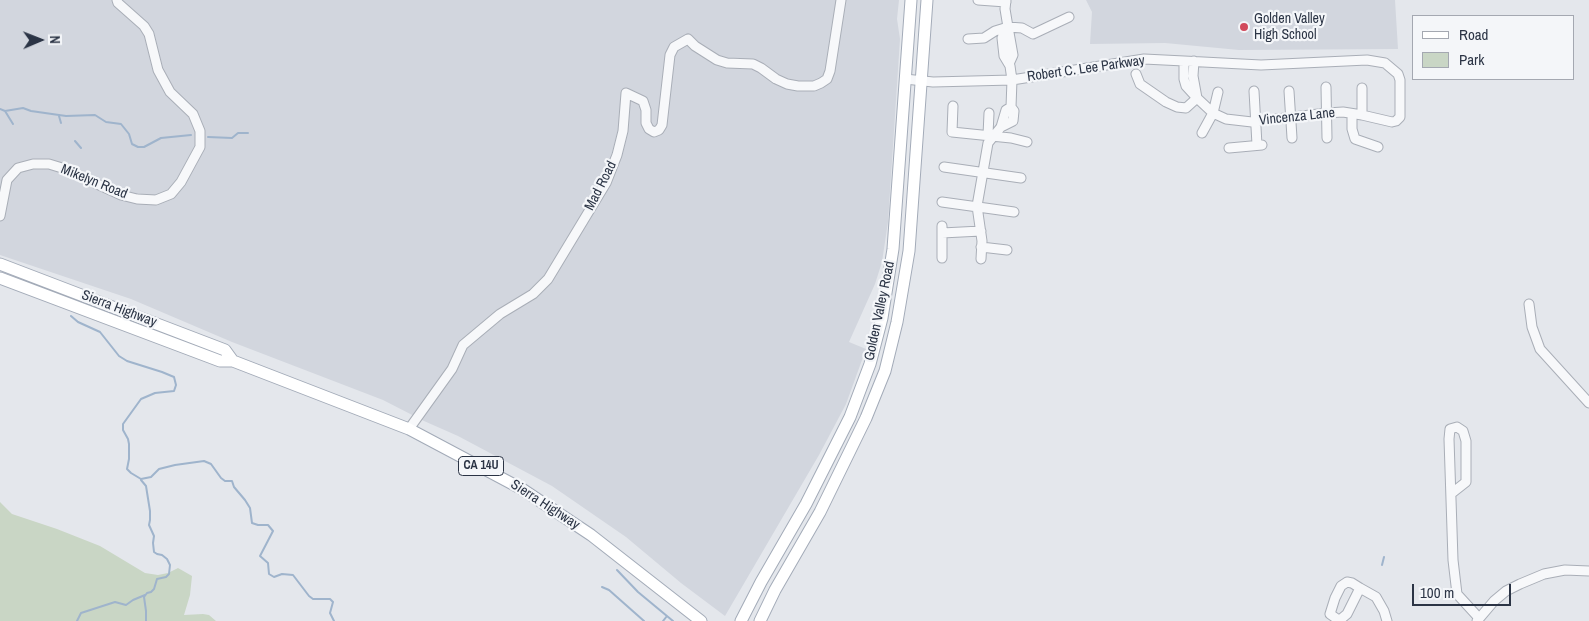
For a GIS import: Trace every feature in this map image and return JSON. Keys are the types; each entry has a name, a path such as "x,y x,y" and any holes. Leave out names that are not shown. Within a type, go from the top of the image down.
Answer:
{"main road":[{"name":"Golden Valley Road","path":"741,621 802,511 850,417 870,364 882,318 893,249 911,0"},
{"name":"Golden Valley Road","path":"760,621 775,590 820,512 866,418 885,371 898,322 909,251 926,0"},
{"name":"Sierra Highway","path":"0,264 225,350 233,361"},
{"name":"Sierra Highway","path":"0,278 220,362 233,361 410,429 522,489 591,535 701,621"}],"street":[{"name":"Mikelyn Road","path":"0,216 7,180 18,168 33,164 49,164 121,195 137,199 156,200 170,194 181,182 191,164 200,147 200,131 193,114 170,92 158,70 149,34 144,26 117,0"},
{"name":"Mad Road","path":"410,429 452,369 463,346 500,314 533,294 548,279 606,183 617,156 623,131 626,92 643,101 649,129 654,132 660,130 670,55 674,47 688,38 695,46 717,60 727,63 753,64 787,84 814,86 826,79 830,71 841,0"},
{"path":"978,0 1006,1 1005,9 1008,27 1002,38 1004,56 1009,64 1012,80 1011,107 1006,110 1001,127 991,135"},
{"path":"968,40 984,38 995,31 1008,27 1022,28 1033,34 1069,17"},
{"name":"Robert C. Lee Parkway","path":"905,79 921,82 1012,80 1144,59 1261,65 1367,60 1386,63"},
{"path":"1184,61 1186,86 1213,114"},
{"path":"1194,62 1193,76 1197,98"},
{"name":"Vincenza Lane","path":"1213,114 1226,119 1256,121 1327,112 1362,115 1396,122 1400,118 1400,80 1398,74 1386,63"},
{"path":"1136,74 1140,84 1151,93 1177,107 1186,108 1197,98"},
{"path":"1326,87 1327,138"},
{"path":"1362,88 1362,115"},
{"path":"1228,148 1260,145 1254,91"},
{"path":"1289,91 1292,138"},
{"path":"1202,133 1213,114 1218,92"},
{"path":"953,106 952,132 991,135 1027,142"},
{"path":"981,260 982,247 978,208 982,172 991,135 989,113"},
{"path":"1352,114 1352,129 1355,139 1378,147"},
{"path":"944,167 1021,178"},
{"path":"942,202 1014,212"},
{"path":"942,258 942,229 981,231"},
{"path":"982,247 1007,250"},
{"path":"1529,304 1532,327 1540,349 1589,403"},
{"path":"1452,493 1466,482 1466,441 1463,431 1457,427 1450,429 1449,439 1453,560 1457,594 1478,619 1494,601 1506,591 1520,584 1544,574 1565,570 1589,571"},
{"path":"1360,588 1376,597 1387,621"}],"shaded area":[{"path":"0,0 899,0 897,19 900,39 888,222 882,262 875,284 849,342 866,349 846,404 819,455 725,616 681,583 626,537 552,486 458,436 383,400 232,342 131,299 0,255"},
{"name":"Golden Valley High School","path":"1086,0 1395,0 1398,49 1239,50 1165,43 1090,44 1092,12"}],"green space":[{"path":"0,502 12,514 100,546 145,573 158,575 178,568 192,576 190,595 184,615 209,615 216,621 0,621"}],"waterway":[{"path":"0,109 5,111 23,108 66,116 95,115 106,122 121,124 129,134 132,144 138,147 144,147 161,138 191,135"},
{"path":"5,111 13,124"},
{"path":"59,116 61,123"},
{"path":"208,137 232,138 238,133 248,133"},
{"path":"75,141 81,148"},
{"path":"71,316 78,322 100,332 119,356 127,361 174,377 176,385 174,391 155,393 141,399 123,424 123,430 129,444 127,469 141,479 151,477 159,469 175,465 204,461 211,464 221,478 225,481 232,481 234,487 250,508 252,523 268,525 273,531 260,556 268,563 269,574 274,577 282,574 293,575 313,599 330,599 333,602 330,613 334,621"},
{"path":"141,480 146,486 150,511 149,525 154,536 154,552 167,559 170,565 169,574 166,577 157,579 154,589 144,597 146,621"},
{"path":"1382,565 1384,557"},
{"path":"617,570 638,592 673,621"},
{"path":"602,587 609,590 644,621"},
{"path":"77,621 81,613 115,602 126,605 145,595"},
{"path":"663,621 667,616"}],"place":[{"name":"Golden Valley High School","path":"1244,27"}]}
